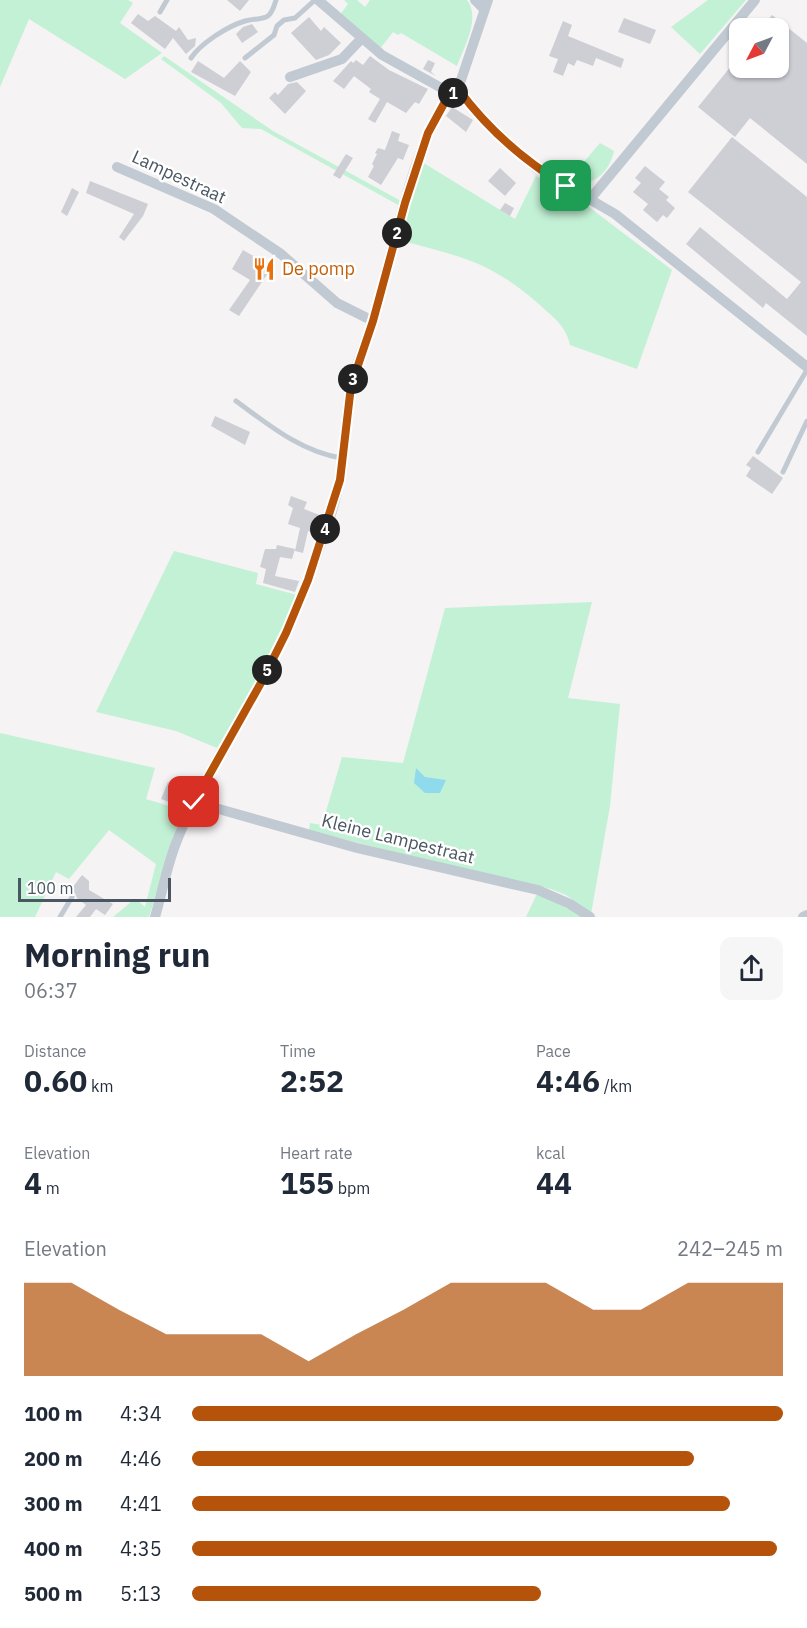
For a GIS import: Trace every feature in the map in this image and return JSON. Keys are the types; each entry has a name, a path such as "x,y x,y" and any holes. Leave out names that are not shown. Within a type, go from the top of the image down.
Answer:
{"street":[{"path":"316,0 381,55 445,90 458,89"},
{"path":"155,917 176,844 194,802 286,633 332,509 343,459 351,386 373,321 428,133 447,98 458,89 486,4 476,0"},
{"path":"591,198 755,0"},
{"path":"290,77 342,59 361,39"},
{"path":"458,89 485,122 536,168 591,198 807,369"},
{"name":"Lampestraat","path":"117,167 214,209 281,254 337,303 373,321"},
{"name":"Kleine Lampestraat","path":"194,802 357,848 538,890 570,904 590,917"},
{"path":"803,917 807,915"}],"lane":[{"path":"159,12 167,0"},
{"path":"191,58 199,46 242,22 266,18 273,10 276,0"},
{"path":"245,58 274,35 277,26 284,20 295,18 316,0"},
{"path":"758,452 807,369"},
{"path":"236,401 298,444 325,456 343,459"},
{"path":"783,472 807,421"},
{"path":"60,917 72,897"}],"green space":[{"path":"0,0 128,0 133,3 120,23 162,53 125,79 29,19 0,87"},
{"path":"344,0 357,0 365,7 370,0 467,0 471,7 472,24 457,66 401,33 398,35 393,32 379,50 339,16 348,4"},
{"path":"708,0 746,0 700,54 671,27"},
{"path":"164,56 273,131 401,201 400,206 261,129 242,128 221,103 161,59"},
{"path":"600,143 614,151 606,170 600,176 592,181 576,183 558,175 582,164"},
{"path":"422,162 515,219 536,176 581,201 672,270 637,369 570,345 566,333 555,318 522,290 490,270 458,256 399,240"},
{"path":"174,551 258,573 256,584 297,595 276,647 217,748 176,731 96,712"},
{"path":"592,602 568,698 620,704 610,806 591,914 566,895 551,889 446,866 309,830 310,823 322,825 342,757 403,763 445,608"},
{"path":"0,733 155,768 146,799 182,810 149,917 113,917 131,902 138,901 145,907 156,864 109,830 69,879 56,872 35,917 0,917"},
{"path":"537,894 586,917 526,917"}],"water":[{"path":"416,768 425,777 446,780 440,793 425,793 414,783"}],"building":[{"path":"227,0 249,0 240,11"},
{"path":"138,14 148,21 155,16 176,31 179,27 188,40 196,38 195,46 186,54 173,38 165,49 131,23"},
{"path":"309,17 321,31 324,27 341,43 329,55 316,60 291,33"},
{"path":"624,18 656,30 650,44 618,32"},
{"path":"563,21 572,25 568,36 624,59 621,68 596,58 593,66 577,60 574,66 568,63 563,76 553,72 558,59 549,56"},
{"path":"252,24 258,32 242,43 236,34 243,27"},
{"path":"789,29 807,43 807,164 750,118 735,137 698,107 729,69 729,78 789,78"},
{"path":"370,56 389,70 428,89 419,104 415,102 406,113 387,102 375,123 368,119 380,99 369,92 371,89 354,76 344,89 333,81 351,61 353,63 356,60 363,65"},
{"path":"428,60 435,63 431,72 436,76 423,69"},
{"path":"198,61 224,78 240,61 251,72 235,96 191,72"},
{"path":"297,82 306,91 285,114 269,98 275,92 278,95 288,84"},
{"path":"452,107 473,120 466,132 446,116"},
{"path":"392,131 400,134 398,141 409,145 403,160 398,158 381,185 368,177 374,166 372,164 377,154 375,153 378,148 385,150"},
{"path":"732,137 807,197 807,336 766,303 763,308 686,244 700,227 787,299 801,282 688,192"},
{"path":"346,154 353,158 340,179 333,175"},
{"path":"645,166 665,182 659,189 669,197 666,200 675,208 667,218 663,215 657,222 643,210 648,204 633,192 641,183 635,178"},
{"path":"500,168 516,183 505,196 488,181"},
{"path":"90,181 148,204 143,216 124,241 119,237 134,214 86,193"},
{"path":"72,188 79,192 67,216 61,212"},
{"path":"505,203 514,208 510,216 500,210"},
{"path":"243,250 272,267 239,316 229,310 250,280 232,269"},
{"path":"215,416 250,432 245,445 211,426"},
{"path":"753,456 783,478 772,494 746,476 751,468 746,465"},
{"path":"291,496 307,502 304,509 322,516 316,534 308,531 303,553 295,551 300,528 288,524 293,508 288,505"},
{"path":"277,545 295,549 292,559 280,557 275,576 299,581 295,592 263,583 266,569 260,567 265,549 276,549"},
{"path":"168,782 181,787 175,804 161,799"},
{"path":"82,875 89,881 89,890 113,904 105,915 96,909 90,917 76,917 86,905 77,898 75,893 69,892"}],"place":[{"name":"De pomp","path":"264,269"}],"route":[{"path":"194,802 262,681 286,633 308,580 340,480 351,386 355,370 373,321 405,203 428,133 440,108 458,89 485,122 509,144 536,168 566,186"}]}
